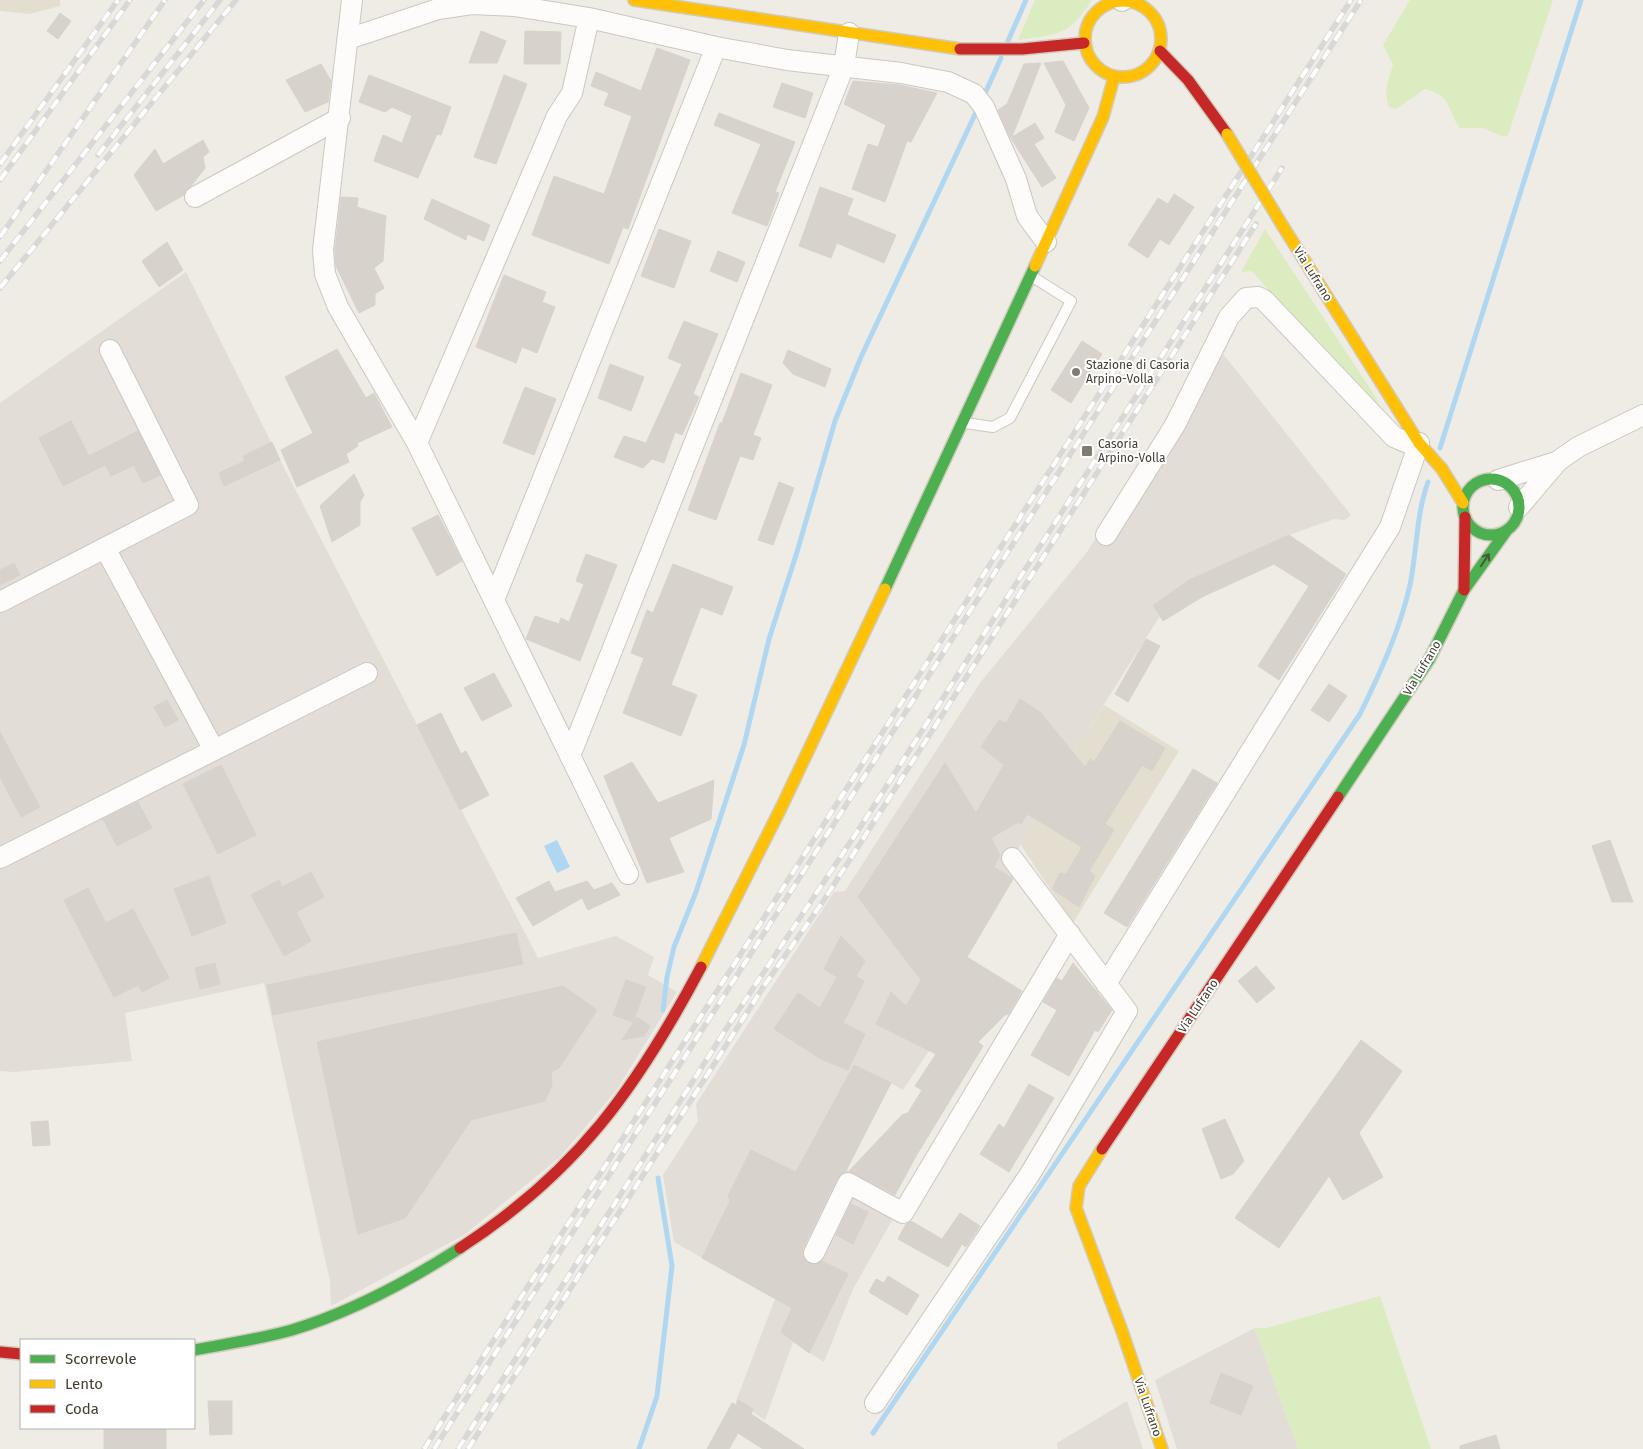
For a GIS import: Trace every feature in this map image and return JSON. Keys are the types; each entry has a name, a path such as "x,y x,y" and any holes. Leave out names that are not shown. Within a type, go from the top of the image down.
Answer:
{"street":[{"path":"352,0 340,118 323,250 325,274 338,307 417,443 628,874"},
{"path":"634,0 951,49 1022,49 1084,43"},
{"path":"1122,0 1134,2 1145,8 1154,16 1160,27 1162,39 1160,51 1155,62 1137,76 1114,77 1103,72 1094,65 1087,54 1084,43 1085,30 1090,19 1098,9 1109,3 1122,0"},
{"path":"348,39 438,9 472,4 514,6 589,18 716,48 787,60 844,66 948,82 979,100 1016,179 1027,216 1046,242"},
{"path":"417,443 557,116 572,93 589,18"},
{"path":"570,756 844,66 849,33"},
{"path":"494,600 716,48"},
{"name":"Via Lufrano","path":"1160,51 1188,80 1227,134 1420,443 1442,469 1463,503 1465,517 1464,590"},
{"path":"195,1350 284,1332 324,1318 421,1271 469,1243 515,1210 569,1161 623,1099 688,993 761,853 964,423 1031,276 1103,117 1114,77"},
{"path":"195,197 340,118"},
{"path":"1106,535 1175,425 1229,316 1246,298 1258,297 1264,300 1394,438 1412,445 1420,443"},
{"path":"0,602 188,505 110,350"},
{"name":"Via Lufrano","path":"1162,1449 1122,1331 1082,1229 1076,1208 1079,1186 1095,1159 1408,692 1434,651 1464,590 1507,530 1514,524 1520,507 1558,461 1578,447 1643,415"},
{"path":"1106,984 1390,527 1420,443"},
{"name":"Via Lufrano","path":"1489,481 1558,461"},
{"path":"1442,469 1489,481 1513,490 1520,507"},
{"path":"1463,503 1466,494 1489,481"},
{"path":"1465,517 1475,530 1483,534 1500,534 1507,530"},
{"path":"105,548 214,750"},
{"path":"0,858 368,672"},
{"path":"874,1403 1030,1174 1127,1011 1012,858"},
{"path":"814,1253 848,1182 903,1213 1070,934"},
{"path":"0,1352 20,1354"}],"lane":[{"path":"964,423 993,427 1010,418 1071,301 1031,276"}],"shaded area":[{"path":"0,0 60,0 60,6 30,14 0,11"},
{"path":"186,272 280,460 538,958 616,936 654,957 648,975 677,992 616,1091 559,1158 464,1235 331,1306 330,1281 264,983 125,1013 132,1061 14,1072 0,1071 0,403"},
{"path":"1220,350 1351,515 1345,520 1334,519 1289,535 1189,580 1153,604 1160,616 1075,750 1020,844 1013,879 936,1009 950,1019 903,1090 891,1083 847,1170 903,1201 853,1289 824,1362 793,1342 765,1420 736,1401 775,1299 674,1242 663,1175 698,1121 696,1104 834,892 845,891 980,683 1087,552 1172,415"},
{"path":"1104,705 1179,751 1073,923 1020,844 1075,750"},
{"path":"1255,1328 1298,1449 1177,1449 1155,1380"},
{"path":"1127,1401 1143,1449 1058,1449 1057,1443"}],"green space":[{"path":"1035,0 1092,0 1077,21 1062,31 1018,40"},
{"path":"1410,0 1553,0 1508,135 1504,137 1483,128 1460,128 1445,100 1434,92 1425,89 1396,109 1389,107 1386,91 1393,65 1383,45"},
{"path":"1265,229 1379,402 1376,406 1287,312 1254,273 1250,271 1241,272"},
{"path":"1380,1296 1431,1449 1298,1449 1255,1328 1266,1328"}],"water":[{"path":"557,840 570,867 557,873 544,846"}],"building":[{"path":"60,13 71,21 58,39 47,31"},
{"path":"481,31 506,41 497,63 469,63"},
{"path":"525,31 561,32 560,64 524,64"},
{"path":"657,48 690,60 628,229 623,227 609,264 532,235 554,176 604,194 632,116 604,105 609,93 591,86 596,72 641,91"},
{"path":"1063,61 1089,108 1074,141 1055,132 1066,105 1044,63"},
{"path":"1041,63 1012,137 1035,123 1044,138 1034,144 1056,178 1042,187 1010,137 998,110 1007,104 1024,64"},
{"path":"321,64 331,81 328,102 305,112 286,80"},
{"path":"369,75 451,107 441,135 437,134 418,178 374,161 383,135 402,143 412,116 392,107 385,112 359,102"},
{"path":"504,75 527,84 496,164 474,157"},
{"path":"853,81 899,85 937,93 911,142 907,141 885,202 852,189 868,144 878,147 886,125 844,104"},
{"path":"782,83 813,93 805,118 773,107"},
{"path":"719,113 795,142 775,192 779,193 767,226 732,213 761,144 714,125"},
{"path":"203,140 209,152 203,157 205,168 184,195 156,211 134,175 155,149 163,164"},
{"path":"820,187 853,199 847,215 896,235 884,263 837,243 831,258 799,246"},
{"path":"1174,194 1194,207 1169,245 1160,239 1148,258 1128,245 1158,198 1168,204"},
{"path":"341,197 358,198 357,207 386,216 383,261 374,268 384,288 375,294 375,305 359,313 336,266 335,250"},
{"path":"432,199 490,225 484,241 467,234 466,240 424,219"},
{"path":"659,229 691,241 674,288 641,276"},
{"path":"167,242 183,270 159,287 142,261"},
{"path":"718,251 745,262 737,282 710,271"},
{"path":"504,275 546,292 542,302 555,307 537,353 522,347 516,363 476,347"},
{"path":"684,321 718,334 693,394 699,397 682,435 675,432 664,463 652,459 643,468 614,457 624,436 646,443 682,364 668,358"},
{"name":"Stazione di Casoria Arpino-Volla","path":"1082,341 1102,354 1071,403 1051,390"},
{"path":"337,349 366,398 374,393 392,427 357,443 358,446 346,454 349,462 297,487 281,450 313,433 285,377"},
{"path":"788,350 831,369 825,387 793,374 783,363"},
{"path":"610,364 644,377 631,411 598,398"},
{"path":"741,373 772,385 753,435 761,438 753,460 740,456 716,520 688,510 720,423 722,423"},
{"path":"525,387 556,399 534,455 503,443"},
{"path":"71,421 89,456 138,431 160,475 143,483 134,465 111,476 105,465 63,486 39,438"},
{"path":"272,442 280,460 224,486 219,473 245,461 243,456"},
{"path":"354,474 364,495 360,502 360,525 332,542 320,506"},
{"path":"779,482 794,488 773,545 758,540"},
{"path":"438,515 462,561 437,576 412,528"},
{"path":"1289,535 1346,574 1279,680 1258,666 1309,586 1274,564 1202,597 1163,621 1153,605 1189,580"},
{"path":"586,554 617,565 580,661 526,639 535,616 559,624 561,618 569,622 584,584 576,581"},
{"path":"14,563 20,575 0,585 0,570"},
{"path":"673,564 733,587 722,615 701,607 671,685 697,695 681,736 623,713 644,658 631,653 647,610 653,613"},
{"path":"1146,639 1160,646 1128,702 1115,694"},
{"path":"494,673 512,706 482,721 464,688"},
{"path":"1329,684 1347,696 1329,722 1311,710"},
{"path":"1020,699 1040,712 1085,767 1090,759 1094,762 1120,721 1165,748 1152,771 1142,765 1105,824 1114,830 1089,871 1095,876 1079,907 1052,889 1060,873 1066,874 1082,847 1027,814 1021,824 1018,822 991,838 1000,855 994,867 1013,879 967,957 1022,991 1008,1015 1006,1014 978,1042 983,1046 916,1156 895,1195 849,1171 902,1115 908,1113 922,1090 915,1086 936,1054 876,1024 891,992 906,1006 921,980 858,897 945,763 976,813 1004,765 981,747 999,720 1006,723"},
{"path":"167,700 178,720 165,727 154,707"},
{"path":"441,713 461,754 466,751 489,795 460,810 417,725"},
{"path":"0,732 40,807 21,817 0,777"},
{"path":"632,762 658,803 714,780 711,819 669,838 684,872 647,883 604,776"},
{"path":"221,765 256,835 218,854 183,784"},
{"path":"1193,769 1217,783 1127,927 1104,913"},
{"path":"138,802 152,828 117,846 103,819"},
{"path":"1610,840 1633,902 1612,902 1592,846"},
{"path":"311,872 324,897 296,912 311,941 284,956 251,895 279,880 282,887"},
{"path":"209,876 226,923 192,936 174,889"},
{"path":"549,881 555,892 587,881 594,890 612,883 620,895 588,910 582,898 533,926 516,898"},
{"path":"88,888 106,923 133,909 169,978 142,992 138,985 114,997 64,900"},
{"path":"516,933 523,964 273,1015 267,985"},
{"path":"841,936 865,961 856,976 864,981 843,1023 865,1034 848,1070 821,1059 774,1029 798,993 820,1008 837,977 824,969"},
{"path":"215,963 220,984 200,989 195,968"},
{"path":"1073,963 1112,1010 1098,1032 1095,1030 1069,1076 1031,1055 1057,1010 1043,1002 1057,978 1062,981"},
{"path":"1256,966 1275,988 1257,1003 1238,981"},
{"path":"626,980 646,987 633,1022 613,1015"},
{"path":"563,986 597,1010 559,1068 551,1072 552,1085 545,1101 471,1120 405,1218 358,1234 317,1042"},
{"path":"637,1017 650,1026 644,1036 622,1040"},
{"path":"1361,1040 1402,1071 1359,1133 1383,1177 1343,1200 1329,1176 1279,1248 1235,1218"},
{"path":"854,1065 891,1083 845,1172 837,1178 803,1248 802,1254 808,1263 815,1265 822,1261 848,1274 809,1353 781,1332 792,1308 702,1258 730,1201 728,1196 751,1150 796,1172"},
{"path":"1029,1084 1054,1098 1009,1172 980,1154 999,1124 1004,1128"},
{"path":"1225,1119 1244,1161 1233,1174 1221,1179 1202,1129"},
{"path":"48,1121 50,1145 33,1146 31,1122"},
{"path":"851,1204 868,1212 853,1244 836,1235"},
{"path":"960,1213 980,1226 966,1247 962,1244 948,1267 898,1239 906,1224 911,1221 942,1239"},
{"path":"888,1276 919,1295 907,1315 869,1292 876,1279 884,1283"},
{"path":"1221,1373 1253,1386 1241,1415 1210,1403"},
{"path":"738,1400 753,1409 751,1414 804,1449 763,1449 738,1433 729,1449 707,1449 732,1403 736,1405"},
{"path":"208,1401 232,1401 232,1434 210,1435"},
{"path":"104,1429 166,1429 166,1449 104,1449"},
{"path":"1496,1435 1500,1449 1460,1449 1460,1446"}],"waterway":[{"path":"1008,41 1026,0"},
{"path":"1440,448 1581,0"},
{"path":"983,98 1001,58"},
{"path":"663,1010 667,977 674,947 696,892 744,745 769,639 797,552 835,421 861,357 978,108"},
{"path":"873,1433 1360,714 1389,651 1406,602 1421,507 1428,482"},
{"path":"639,1449 657,1396 672,1266 658,1178"}],"railway":[{"path":"0,164 118,0"},
{"path":"0,180 130,0"},
{"path":"0,237 165,0"},
{"path":"0,261 204,0"},
{"path":"98,155 220,0"},
{"path":"0,288 236,0"},
{"path":"424,1449 1351,0"},
{"path":"434,1449 1361,0"},
{"path":"458,1449 730,1023 861,826 1282,168"},
{"path":"468,1449 764,986 824,900 1256,224"}],"traffic: fast":[{"path":"885,589 1035,266"},
{"path":"1491,479 1502,481 1511,487 1517,496 1519,507 1517,518 1511,527 1502,533 1491,535 1480,533 1471,527 1465,518 1463,507 1465,496 1471,487 1480,481 1491,479"},
{"path":"1338,797 1429,660 1464,590 1507,530"},
{"path":"195,1350 268,1336 314,1323 379,1295 460,1248"}],"traffic: slow":[{"path":"634,0 960,49"},
{"path":"1116,1 1130,1 1144,7 1155,18 1161,32 1161,39 1158,54 1150,66 1130,77 1116,77 1102,71 1091,60 1085,46 1085,32 1091,18 1102,7 1116,1"},
{"path":"1035,266 1103,117 1114,77"},
{"path":"1227,134 1284,228"},
{"path":"1284,228 1419,443 1442,469 1463,503"},
{"path":"701,967 781,808 885,589"},
{"path":"1102,1149 1079,1186 1076,1208 1122,1331 1162,1449"}],"traffic: jam":[{"path":"960,49 1022,49 1084,43"},
{"path":"1160,51 1188,80 1227,134"},
{"path":"1464,590 1465,517"},
{"path":"1102,1149 1338,797"},
{"path":"460,1248 501,1219 538,1189 571,1158 627,1089 653,1051 701,967"},
{"path":"0,1352 20,1354"}],"place":[{"name":"Stazione di Casoria Arpino-Volla","path":"1076,372"},
{"name":"Casoria Arpino-Volla","path":"1087,451"}]}
